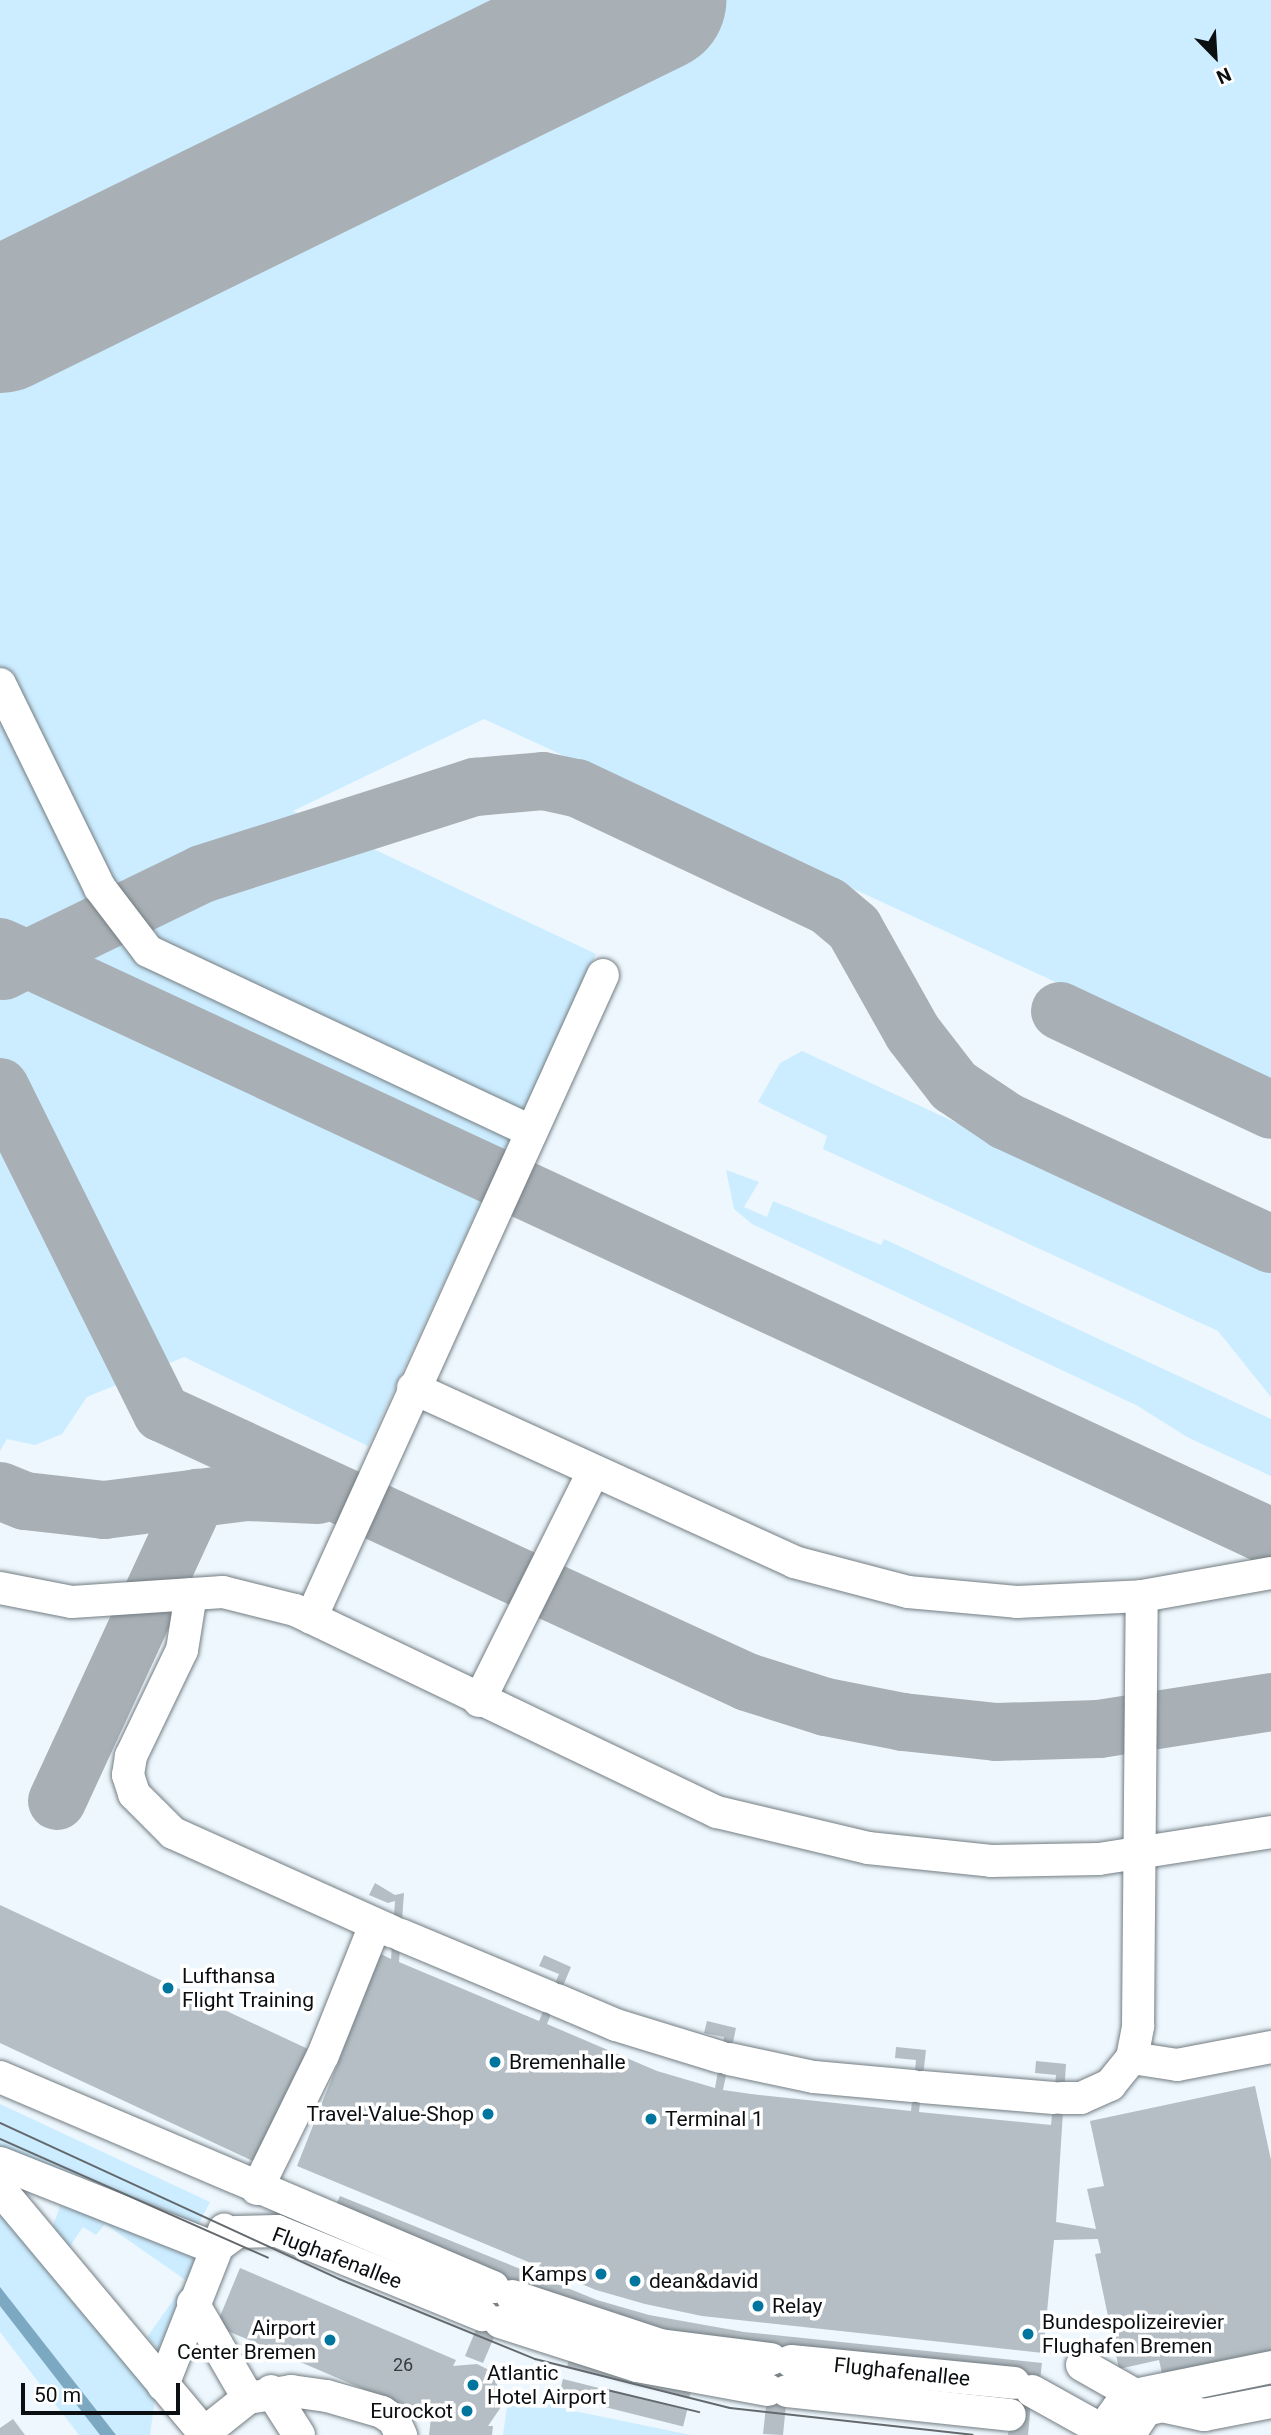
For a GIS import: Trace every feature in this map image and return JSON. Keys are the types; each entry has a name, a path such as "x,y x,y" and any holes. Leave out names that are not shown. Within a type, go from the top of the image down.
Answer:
{"street":[{"path":"0,684 100,888 148,951 530,1131"},
{"path":"311,1618 413,1388 603,975"},
{"path":"413,1388 794,1562 908,1592 1017,1602 1143,1596 1271,1573"},
{"path":"479,1701 593,1472"},
{"path":"0,1588 72,1602 223,1592 311,1618 479,1701 717,1812 869,1848 991,1861 1099,1858 1271,1832"},
{"path":"191,1594 182,1650 131,1756 128,1775 134,1794 173,1833 389,1931 616,2025 725,2058 814,2077 1058,2098 1081,2098 1110,2085 1132,2058 1138,2026 1143,1596"},
{"path":"257,2189 323,2055 389,1931"},
{"path":"1132,2058 1177,2065 1271,2047"},
{"path":"0,2077 286,2202"},
{"path":"0,2162 60,2189 215,2248 163,2385"},
{"path":"0,2189 205,2434 260,2395 327,2396 382,2412 394,2420 401,2435"},
{"path":"50,2251 46,2228 60,2189"},
{"name":"Flughafenallee","path":"215,2248 238,2214 268,2203 286,2202 505,2308 637,2366 1021,2402"},
{"name":"Flughafenallee","path":"215,2248 237,2232 277,2231 447,2301 505,2308 600,2328 660,2345 730,2356 776,2378 825,2364 1021,2402 1111,2432"},
{"path":"193,2303 260,2395 299,2435"},
{"path":"1082,2365 1135,2395"},
{"path":"1111,2432 1118,2408 1135,2395 1271,2367"},
{"path":"1111,2432 1146,2410 1162,2406 1204,2415 1271,2402"}],"shaded area":[{"path":"0,0 1271,0 1271,1081 484,719 293,811 596,954 368,1446 184,1357 87,1397 62,1434 35,1445 7,1439 0,1451"},
{"path":"802,1051 1271,1269 1271,1397 1218,1331 823,1149 827,1136 758,1102 780,1063"},
{"path":"726,1170 759,1182 744,1207 767,1217 773,1201 881,1245 884,1239 1271,1419 1271,1476 1187,1437 1138,1406 752,1224 734,1209"},
{"path":"0,2104 210,2202 194,2233 0,2148"},
{"path":"62,2201 156,2243 199,2253 196,2271 159,2350 147,2337 187,2281 105,2224 96,2235 83,2227 66,2252 52,2228"},
{"path":"0,2205 155,2399 150,2435 79,2435 0,2332"},
{"path":"0,2287 116,2435 100,2435 0,2306"},
{"path":"509,2392 574,2411 691,2435 503,2435"}],"building":[{"name":"Terminal 1","path":"375,1883 395,1895 404,1893 399,1962 539,2021 559,1974 539,1966 544,1955 571,1967 547,2024 657,2071 715,2088 724,2037 704,2033 707,2021 736,2028 723,2090 751,2094 911,2111 916,2060 895,2058 896,2047 926,2050 919,2112 1051,2125 1056,2075 1035,2073 1036,2061 1066,2064 1056,2222 1096,2229 1087,2189 1104,2186 1090,2121 1255,2086 1271,2160 1271,2358 1164,2382 1159,2360 1119,2369 1095,2254 1101,2253 1098,2239 1054,2240 1043,2353 702,2316 645,2304 596,2290 297,2166 381,1954 391,1959 395,1901 388,1903 369,1895"},
{"path":"0,1905 308,2049 255,2162 0,2043"},
{"path":"340,2196 597,2300 649,2315 744,2332 1042,2363 1040,2380 1033,2380 1028,2435 1008,2435 1014,2378 791,2354 783,2435 763,2434 772,2351 692,2341 515,2288 483,2363 465,2356 496,2281 333,2212"},
{"name":"Airport Center Bremen","path":"240,2268 456,2360 453,2366 477,2364 489,2370 502,2393 501,2407 488,2426 493,2426 492,2435 429,2435 431,2418 216,2326"},
{"path":"571,2351 693,2381 689,2397 567,2367"},
{"path":"563,2379 687,2410 683,2426 559,2395"},
{"path":"13,2419 25,2435 0,2435 0,2428"}],"taxiway":[{"path":"0,947 27,959 202,874 475,787 543,781 577,788 828,906 854,928 913,1033 954,1086 1006,1121 1271,1244"},
{"path":"4,971 27,959 1271,1537"},
{"path":"1060,1011 1271,1110"},
{"path":"0,1087 162,1413 747,1682 826,1707 903,1722 996,1732 1099,1729 1271,1702"},
{"path":"0,1491 25,1501 104,1510 247,1492 318,1495"},
{"path":"57,1801 197,1498"}],"runway":[{"path":"0,321 654,0"}],"tram line":[{"path":"0,2123 339,2279 535,2359 730,2408 973,2435"},
{"path":"0,2139 268,2258"},
{"path":"603,2389 699,2412"}],"place":[{"name":"Lufthansa Flight Training","path":"168,1988"},
{"name":"Bremenhalle","path":"495,2062"},
{"name":"Travel-Value-Shop","path":"488,2114"},
{"name":"Terminal 1","path":"651,2119"},
{"name":"Kamps","path":"601,2274"},
{"name":"dean&david","path":"635,2281"},
{"name":"Relay","path":"758,2306"},
{"name":"Bundespolizeirevier Flughafen Bremen","path":"1028,2334"},
{"name":"Airport Center Bremen","path":"330,2340"},
{"name":"Atlantic Hotel Airport","path":"473,2385"},
{"name":"Eurockot","path":"467,2411"}]}
